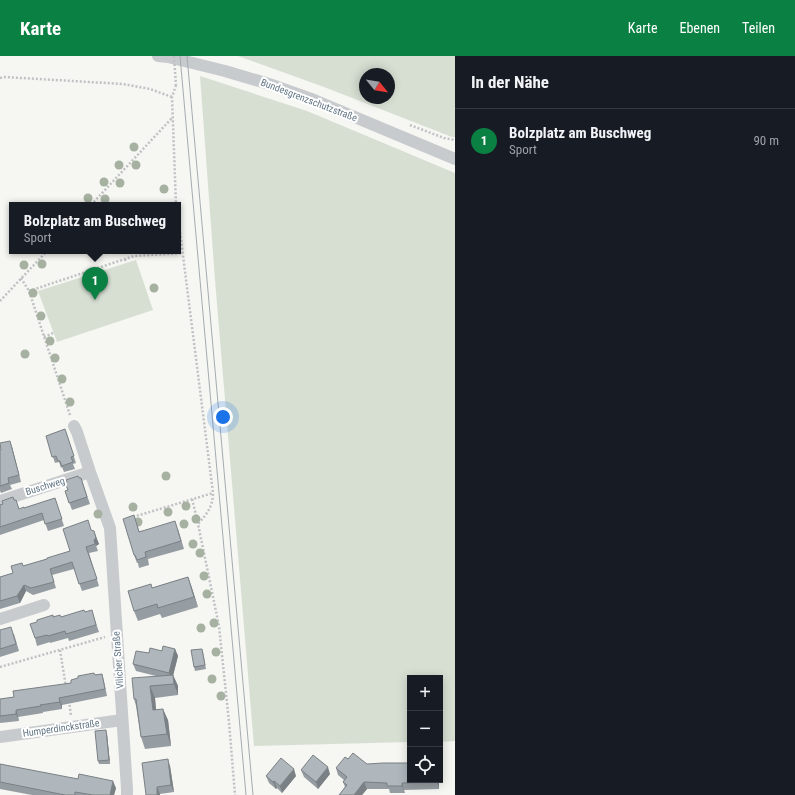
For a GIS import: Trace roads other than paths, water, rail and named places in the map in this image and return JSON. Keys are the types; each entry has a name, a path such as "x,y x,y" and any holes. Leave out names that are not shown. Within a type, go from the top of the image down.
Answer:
{"street":[{"name":"Bundesgrenzschutzstraße","path":"158,56 168,57 225,71 269,84 314,100 455,159"},
{"path":"74,426 90,472"},
{"name":"Buschweg","path":"0,501 90,472"},
{"name":"Vilicher Straße","path":"90,472 109,525 127,795"},
{"path":"0,619 44,605"},
{"name":"Humperdinckstraße","path":"0,737 122,720"}],"tram line":[{"path":"180,56 246,795"},
{"path":"187,56 253,795"}],"place":[{"name":"Bolzplatz am Buschweg","path":"95,300"}]}
